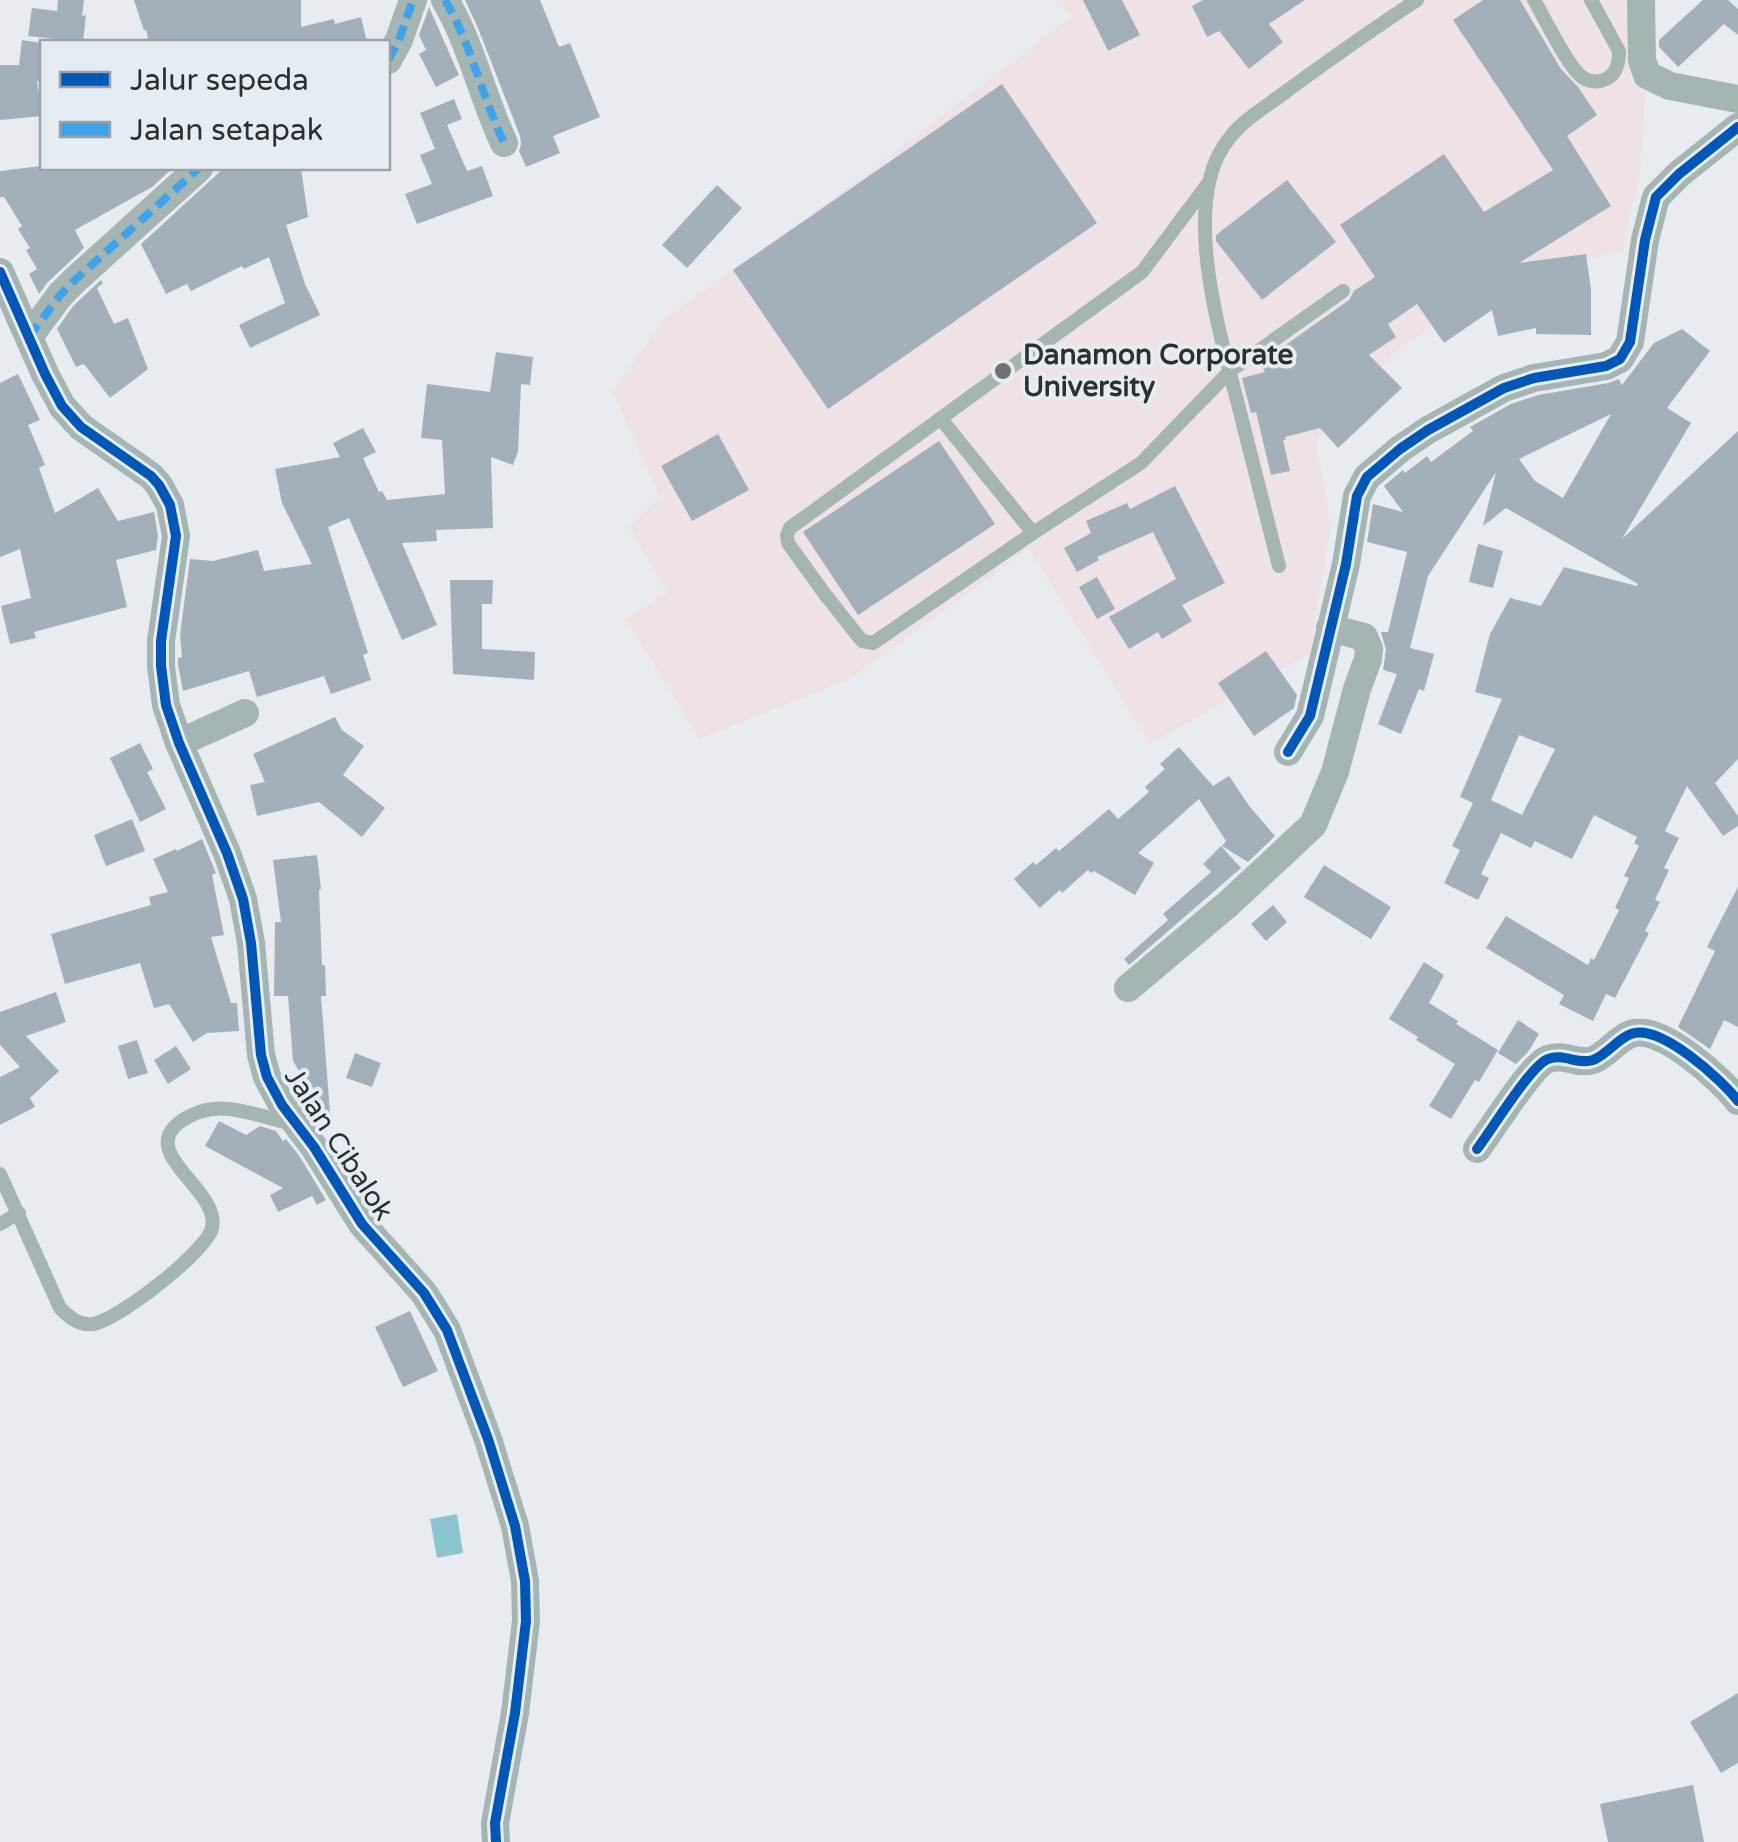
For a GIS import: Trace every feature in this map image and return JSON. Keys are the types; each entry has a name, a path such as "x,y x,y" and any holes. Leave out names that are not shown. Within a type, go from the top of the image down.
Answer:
{"street":[{"path":"390,56 413,0"},
{"path":"445,0 456,17 489,112 504,142"},
{"path":"1641,0 1646,75 1670,86 1738,98"},
{"path":"1288,752 1310,716 1346,564 1357,496 1367,477 1428,430 1504,388 1534,378 1606,366 1620,359 1630,342 1645,240 1656,197 1678,174 1738,127"},
{"path":"29,337 60,295 196,170"},
{"name":"Jalan Cibalok","path":"0,272 57,398 69,415 146,472 170,505 176,536 161,641 166,705 240,886 251,943 263,1065 278,1098 319,1154 362,1224 424,1293 447,1330 488,1439 515,1526 525,1581 526,1621 496,1842"},
{"path":"1128,988 1228,904 1313,825 1335,772 1356,688 1370,655 1364,637 1330,628"},
{"path":"179,743 246,713"},
{"path":"1478,1149 1532,1072 1547,1059 1592,1060 1636,1032 1645,1032 1680,1050 1704,1067 1738,1101"}],"lane":[{"path":"1280,566 1214,309 1207,265 1208,185 1216,158 1229,137 1248,120 1416,0"},
{"path":"1534,0 1578,74 1595,82 1614,73 1619,51 1590,0"},
{"path":"1208,185 1142,272 796,524 787,535 806,568 860,639 870,643 879,639 1141,462 1230,370 1343,292"},
{"path":"940,419 1033,533"},
{"path":"0,1174 60,1308 75,1321 94,1324 129,1306 177,1270 212,1229 204,1198 167,1148 171,1130 195,1113 216,1107 297,1125"},
{"path":"0,1224 19,1213"}],"shaded area":[{"name":"Danamon Corporate University","path":"1054,0 1651,0 1640,175 1622,251 1537,271 1480,293 1396,352 1316,440 1331,526 1310,654 1150,744 1029,549 850,679 699,739 626,619 667,593 629,526 660,498 612,391 664,319 846,189 1072,16"}],"water":[{"path":"457,1514 463,1553 437,1558 430,1519"}],"building":[{"path":"58,0 84,0 83,40 28,36 32,8 57,11"},
{"path":"134,0 301,0 301,27 361,17 367,40 148,40"},
{"path":"465,0 540,0 559,47 570,43 600,117 553,136 560,153 526,167 519,151 520,136"},
{"path":"1083,0 1122,0 1140,35 1108,51"},
{"path":"1203,0 1305,0 1269,24 1283,42 1249,69 1219,31 1207,37 1192,6"},
{"path":"1483,0 1520,0 1561,69 1597,115 1567,136 1611,206 1519,263 1586,254 1591,335 1536,334 1536,328 1498,336 1492,310 1444,343 1417,304 1388,324 1396,337 1369,355 1402,388 1338,448 1320,428 1285,437 1290,471 1271,475 1256,412 1251,413 1242,378 1265,372 1260,363 1375,277 1340,225 1444,154 1484,212 1553,170 1453,20"},
{"path":"1703,0 1728,0 1738,9 1738,35 1724,24 1678,67 1659,47 1659,40"},
{"path":"429,7 459,75 436,87 419,54 426,50 419,35"},
{"path":"22,40 40,43 40,116 0,120 0,65 19,65"},
{"path":"1002,84 1097,223 828,409 733,270"},
{"path":"454,99 462,119 447,125 467,171 482,166 493,196 417,224 405,194 432,184 420,155 435,149 420,113"},
{"path":"40,166 40,170 171,170 152,187 75,230 84,248 39,294 29,274 37,269 18,229 22,226 4,197 0,197 0,171"},
{"path":"222,170 301,170 308,217 286,225 305,284 320,315 250,348 239,325 285,303 269,257 191,291 187,284 166,294 141,244"},
{"path":"1287,180 1336,242 1262,300 1216,241 1216,235"},
{"path":"717,185 742,208 687,268 662,245"},
{"path":"101,280 103,283 97,288 114,324 128,318 148,369 110,398 84,364 76,367 57,329 73,306"},
{"path":"1682,329 1710,351 1667,408 1691,423 1622,539 1738,431 1738,759 1715,783 1738,816 1738,826 1723,836 1687,786 1665,831 1679,838 1664,868 1669,870 1655,900 1660,902 1645,931 1649,933 1615,998 1606,994 1593,1021 1559,1004 1564,995 1486,948 1506,916 1588,965 1619,910 1615,908 1629,878 1624,876 1639,846 1634,843 1637,837 1594,815 1572,859 1535,841 1531,848 1501,833 1481,874 1489,878 1478,900 1444,883 1460,850 1452,846 1473,803 1460,797 1502,699 1475,692 1490,634 1510,598 1541,606 1564,567 1638,584 1506,508 1483,526 1496,472 1428,576 1410,648 1434,654 1424,691 1419,689 1401,734 1378,724 1397,674 1383,670 1386,650 1381,632 1388,632 1407,552 1367,542 1373,504 1403,512 1384,486 1403,470 1405,473 1427,456 1431,462 1473,431 1470,427 1511,404 1619,379 1622,385 1654,343","holes":["1611,414 1563,498 1535,481 1519,459","1519,735 1555,749 1522,815 1491,800"]},
{"path":"496,352 533,357 530,385 521,384 518,452 513,465 491,457 493,528 436,530 437,541 402,543 437,625 402,640 349,518 328,527 368,653 363,655 371,680 331,694 324,676 257,697 249,671 183,691 178,658 182,657 180,635 190,559 213,561 258,550 264,571 312,564 282,503 275,469 340,457 333,443 363,428 376,452 363,458 387,500 445,494 442,440 421,438 427,384 490,392"},
{"path":"18,374 40,420 28,425 45,465 39,468 55,513 98,488 118,521 154,512 158,536 156,550 116,560 127,607 34,632 36,638 10,644 1,606 31,598 20,549 0,557 0,383"},
{"path":"718,434 749,490 692,521 661,466"},
{"path":"939,441 995,524 858,615 803,532"},
{"path":"1175,486 1225,583 1182,605 1192,621 1162,639 1158,632 1129,649 1109,617 1176,579 1153,532 1097,557 1099,560 1077,572 1064,548 1091,533 1086,521 1127,503 1130,509"},
{"path":"1478,544 1503,551 1493,588 1469,582"},
{"path":"1097,577 1115,609 1097,619 1079,587"},
{"path":"450,580 493,580 492,604 482,604 482,649 535,652 534,680 453,674"},
{"path":"1266,651 1297,695 1294,708 1254,736 1218,683"},
{"path":"335,717 342,730 364,746 343,775 385,808 362,837 319,802 257,816 250,785 265,782 253,754"},
{"path":"140,743 153,769 147,772 166,809 140,822 110,758"},
{"path":"1179,747 1213,786 1229,776 1275,836 1248,862 1222,846 1226,841 1199,799 1138,853 1154,863 1135,895 1088,870 1040,908 1014,879 1033,862 1036,865 1056,848 1059,851 1109,809 1118,819 1149,792 1145,787 1165,769 1160,764"},
{"path":"132,819 145,851 106,866 94,835"},
{"path":"202,839 216,873 212,875 224,935 211,937 231,1003 237,1003 239,1031 207,1033 193,1042 169,1004 154,1008 140,963 65,984 51,934 151,905 149,897 168,892 153,859"},
{"path":"1221,846 1241,868 1129,965 1124,959 1168,920 1163,914 1211,872 1203,864"},
{"path":"317,855 326,996 321,996 331,1126 324,1132 313,1117 322,1110 293,1061 288,996 274,996 275,922 281,922 273,860"},
{"path":"1324,865 1391,907 1371,939 1304,897"},
{"path":"1738,887 1738,1027 1724,1020 1710,1049 1678,1027 1715,951 1707,947"},
{"path":"1273,905 1287,922 1266,941 1251,924"},
{"path":"1424,962 1444,975 1429,1003 1498,1050 1451,1119 1429,1106 1455,1064 1389,1019"},
{"path":"56,992 66,1022 26,1036 59,1071 30,1098 35,1107 0,1125 0,1077 20,1067 0,1045 0,1012"},
{"path":"1518,1020 1539,1034 1516,1064 1498,1053"},
{"path":"137,1040 148,1073 128,1079 118,1046"},
{"path":"176,1046 191,1069 168,1084 154,1060"},
{"path":"355,1053 381,1063 372,1087 346,1078"},
{"path":"219,1121 246,1135 260,1126 276,1131 300,1157 326,1200 317,1205 312,1196 278,1212 270,1195 283,1188 205,1146"},
{"path":"410,1311 438,1371 403,1387 375,1327"},
{"path":"1738,1693 1738,1763 1721,1773 1690,1722"},
{"path":"1693,1785 1704,1842 1608,1842 1600,1804"}],"marked path":[{"path":"390,56 413,0"},
{"path":"445,0 504,143"},
{"path":"29,337 76,279 197,170"}],"cycle path":[{"path":"1288,752 1310,716 1346,564 1357,496 1367,477 1428,430 1504,388 1534,378 1606,366 1620,359 1630,342 1645,240 1656,197 1738,127"},
{"path":"0,272 62,406 81,427 151,476 170,505 176,536 161,641 166,705 243,899 261,1055 267,1077 362,1224 424,1293 447,1330 488,1439 515,1526 525,1581 526,1621 515,1713 495,1823 496,1842"},
{"path":"1477,1149 1541,1064 1554,1058 1593,1060 1631,1034 1643,1033 1673,1045 1719,1080 1738,1101"}],"place":[{"name":"Danamon Corporate University","path":"1003,371"}]}
